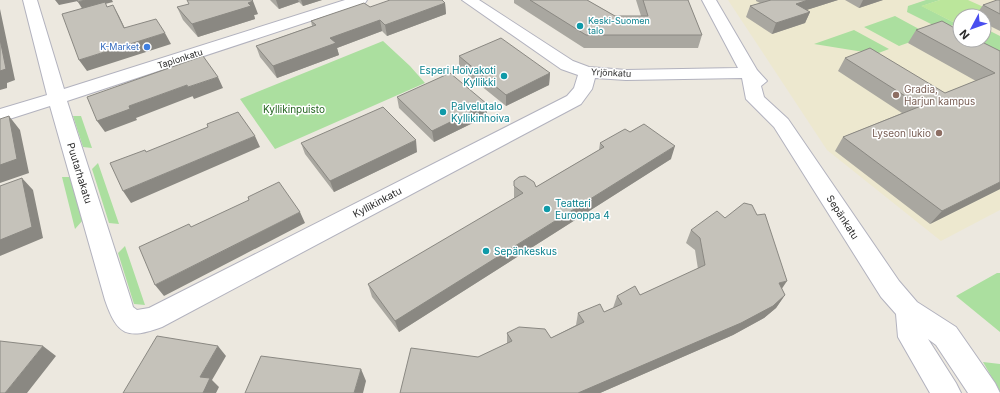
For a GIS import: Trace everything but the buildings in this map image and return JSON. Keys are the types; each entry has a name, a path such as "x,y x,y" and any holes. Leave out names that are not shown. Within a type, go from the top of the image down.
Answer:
{"street":[{"name":"Puutarhakatu","path":"30,0 58,99 123,314 133,323 153,319"},
{"name":"Tapionkatu","path":"0,116 58,99 360,0"},
{"name":"Yrjönkatu","path":"469,0 567,65 587,72 626,75 750,73"},
{"name":"Sepänkatu","path":"709,0 750,73 755,99 781,123 890,289 908,310 946,336 985,393"},
{"name":"Kyllikinkatu","path":"153,319 574,100 583,89 587,72"},
{"path":"908,310 912,337 946,393"}],"shaded area":[{"name":"Gradia, Harjun kampus","path":"728,0 1000,0 1000,210 941,241 827,150"}],"green space":[{"path":"926,0 940,0 922,6 952,21 952,26 941,29 907,12 908,6"},
{"path":"940,0 968,0 986,8 952,8 952,22 921,6"},
{"path":"895,16 930,35 899,46 864,27"},
{"path":"854,30 889,49 876,54 814,44"},
{"path":"992,32 1000,36 1000,66 966,48 992,48"},
{"name":"Kyllikinpuisto","path":"383,41 410,66 425,83 275,149 240,99"},
{"path":"73,116 81,116 92,148 83,147"},
{"path":"98,163 119,224 109,223 92,169"},
{"path":"62,177 71,177 83,220 75,229"},
{"path":"125,246 145,305 134,304 118,253"},
{"path":"997,273 1000,273 1000,332 956,296"},
{"path":"983,362 1000,364 1000,391 999,390"}],"place":[{"name":"Keski-Suomen talo","path":"580,26"},
{"name":"K-Market","path":"147,47"},
{"name":"Esperi Hoivakoti Kyllikki","path":"504,76"},
{"name":"Gradia, Harjun kampus","path":"896,95"},
{"name":"Palvelutalo Kyllikinhoiva","path":"443,112"},
{"name":"Lyseon lukio","path":"939,133"},
{"name":"Teatteri Eurooppa 4","path":"547,209"},
{"name":"Sepänkeskus","path":"486,251"}]}
